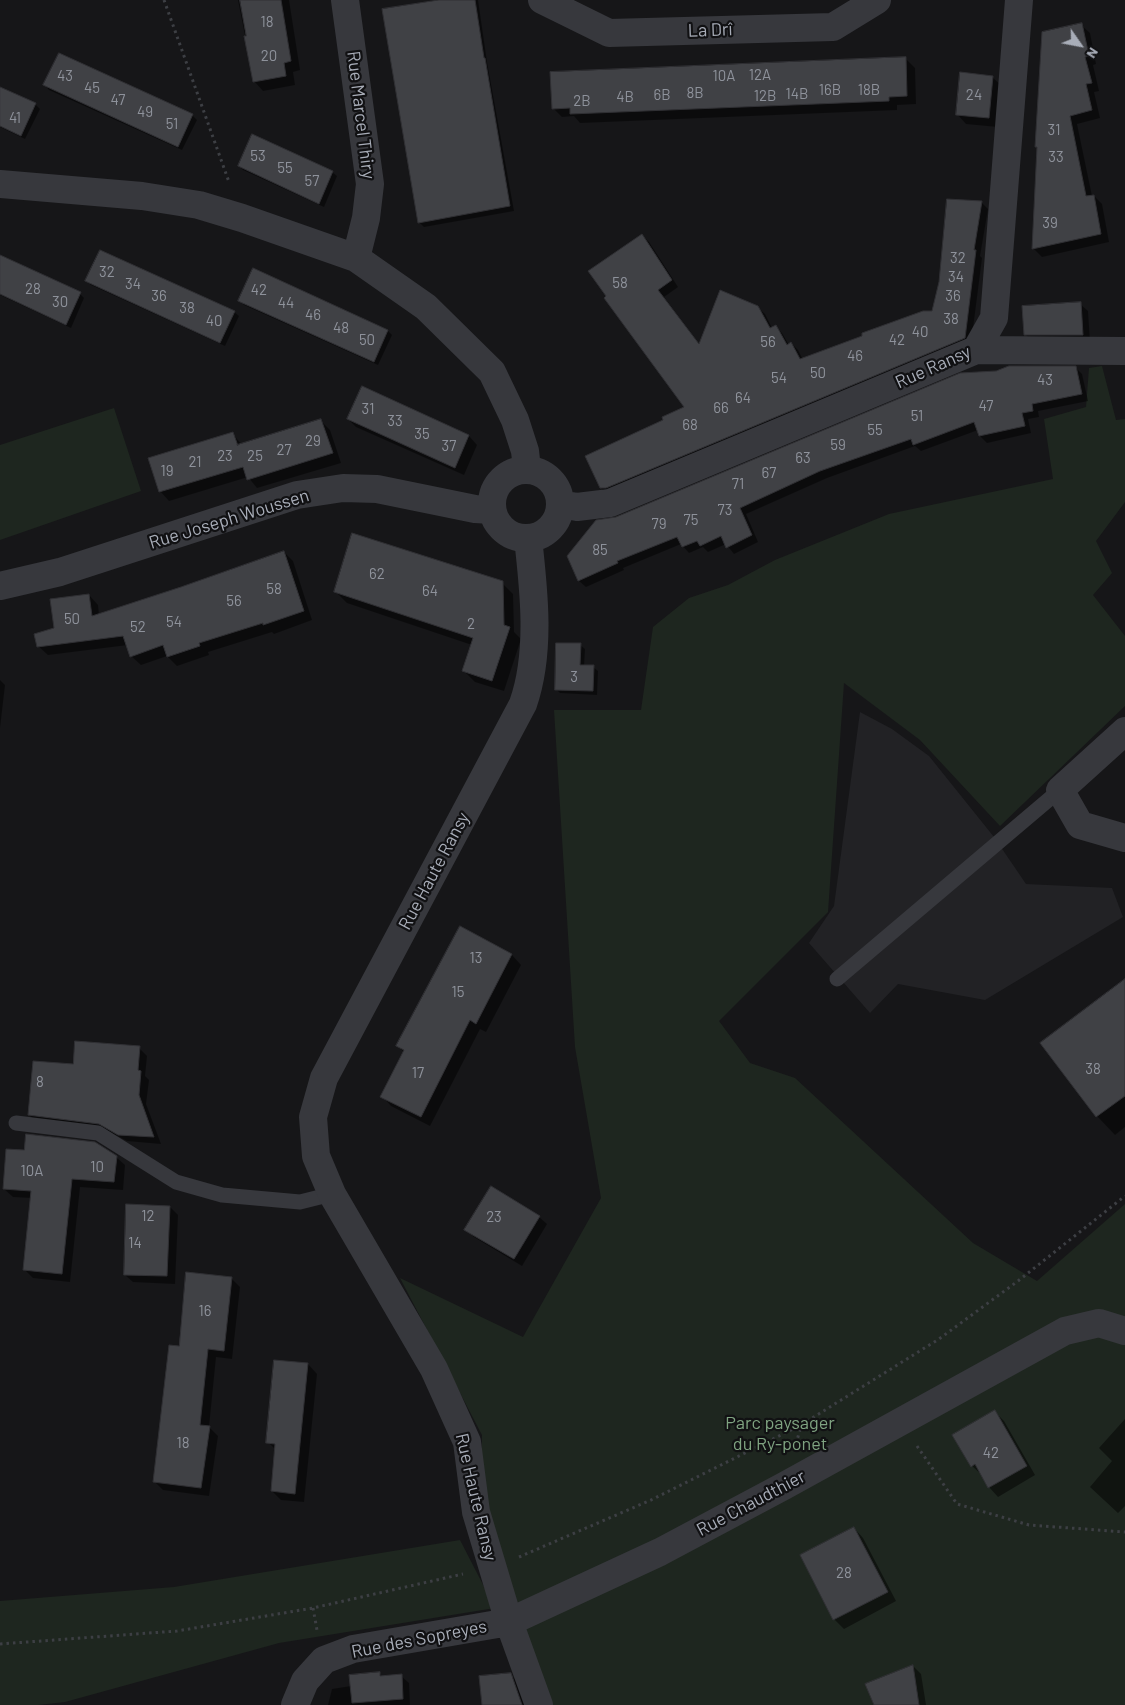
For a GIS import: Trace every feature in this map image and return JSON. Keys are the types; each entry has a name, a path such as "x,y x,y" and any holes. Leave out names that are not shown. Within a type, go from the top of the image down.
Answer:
{"street":[{"name":"Rue Marcel Thiry","path":"345,0 370,184 366,218 356,258"},
{"name":"La Drî","path":"542,0 610,33 833,27 877,0"},
{"name":"Rue Ransy","path":"560,504 577,507 610,503 976,350 994,318 1019,0"},
{"path":"0,184 142,196 199,205 356,258 426,307 492,372 515,420 525,452 527,469"},
{"path":"976,350 1125,351"},
{"path":"527,469 547,476 559,493 560,504 557,519 548,531 528,538 518,538 504,531 495,519 492,510 494,490 500,481 516,470 527,469"},
{"name":"Rue Joseph Woussen","path":"0,586 60,572 297,495 344,488 377,489 475,509 492,510"},
{"name":"Rue Haute Ransy","path":"528,538 535,625 528,689 523,704 324,1078 313,1117 316,1156 332,1194 434,1369 467,1442 476,1512 508,1622 539,1705"},
{"path":"1125,731 1060,790 1080,825 1125,838"},
{"name":"Rue Chaudthier","path":"508,1622 660,1552 1065,1331 1100,1324 1125,1331"},
{"name":"Rue des Sopreyes","path":"295,1705 305,1681 324,1660 353,1649 508,1622"}],"lane":[{"path":"837,979 1060,790"},
{"path":"16,1123 98,1133 176,1182 222,1195 300,1202 332,1194"}],"path":[{"path":"164,0 242,218"},
{"path":"517,1558 651,1500 801,1425 939,1339 1018,1281 1125,1196"},
{"path":"900,1421 957,1504 1029,1525 1125,1532"},
{"path":"0,1644 177,1632 313,1608 468,1573"}],"shaded area":[{"path":"860,712 892,729 929,756 994,837 1026,884 1112,888 1123,917 985,1000 898,984 870,1013 809,943 834,906"}],"green space":[{"name":"Parc paysager du Ry-ponet","path":"1102,366 1116,420 1125,419 1125,502 1096,541 1112,573 1093,595 1125,636 1125,706 1000,826 920,740 844,683 828,912 719,1021 750,1063 795,1078 973,1243 1037,1281 1125,1204 1125,1705 539,1705 480,1512 482,1435 400,1278 523,1337 601,1198 575,1047 554,710 641,710 653,627 689,598 728,585 775,560 889,514 1053,479 1044,419 1086,407 1089,368"},
{"path":"114,408 141,491 0,540 0,445"},
{"path":"460,1540 495,1608 279,1643 65,1702 38,1705 0,1705 0,1601 174,1587"}],"building":[{"path":"240,0 281,0 291,61 284,63 286,76 253,82 244,36 246,36"},
{"path":"439,0 475,0 510,206 418,223 382,9"},
{"path":"1082,23 1089,56 1085,57 1092,83 1086,84 1092,110 1070,116 1086,196 1094,195 1101,234 1032,249 1037,147 1035,147 1042,32"},
{"path":"59,53 193,114 178,147 43,85"},
{"path":"906,57 907,96 889,97 889,101 570,114 570,108 552,109 550,72"},
{"path":"960,72 993,76 989,118 956,115"},
{"path":"0,87 36,103 21,136 0,126"},
{"path":"252,134 333,171 319,204 238,166"},
{"path":"947,199 982,201 974,250 976,250 965,338 606,488 600,488 585,456 663,420 662,417 684,407 604,298 606,296 588,271 642,234 672,280 658,290 699,344 720,290 758,306 770,328 776,325 787,345 791,342 800,359 862,336 862,333 923,311 932,311 939,282"},
{"path":"100,250 235,311 220,343 85,281"},
{"path":"0,255 81,292 66,325 0,294"},
{"path":"253,268 388,330 374,362 238,301"},
{"path":"1081,302 1083,335 1024,335 1022,306"},
{"path":"1009,366 1076,366 1082,394 1032,404 1033,411 1022,413 1025,426 979,436 974,422 913,445 911,439 820,471 740,508 752,535 726,548 721,536 700,546 697,541 682,547 677,537 617,561 618,563 578,581 567,556 596,520 616,517 960,373 996,371"},
{"path":"362,386 469,435 455,468 347,419"},
{"path":"321,419 333,453 247,480 243,467 159,492 148,458 233,432 238,445"},
{"path":"352,533 503,581 504,625 510,627 492,681 462,671 473,638 334,592"},
{"path":"284,551 304,611 199,643 200,646 167,657 163,645 130,657 123,636 37,647 34,634 54,628 50,599 89,594 92,616"},
{"path":"556,643 581,643 580,665 594,665 593,691 555,690"},
{"path":"460,926 512,954 476,1024 470,1020 421,1117 380,1097 404,1050 396,1046"},
{"path":"1125,979 1125,1096 1096,1117 1040,1043"},
{"path":"75,1041 140,1046 138,1070 141,1071 139,1095 154,1137 118,1135 99,1124 28,1115 33,1061 73,1064"},
{"path":"26,1134 95,1142 117,1156 114,1182 72,1179 62,1274 23,1270 31,1191 3,1189 6,1149 24,1150"},
{"path":"491,1186 540,1216 514,1259 464,1230"},
{"path":"126,1204 170,1206 167,1276 124,1275"},
{"path":"186,1272 232,1277 224,1351 208,1349 200,1425 210,1426 201,1488 153,1482 169,1345 179,1346"},
{"path":"274,1360 308,1363 295,1494 271,1491 275,1444 266,1443"},
{"path":"995,1410 1027,1466 988,1488 975,1464 971,1467 952,1435"},
{"path":"854,1527 888,1592 833,1620 800,1555"},
{"path":"913,1665 919,1705 874,1705 865,1684"},
{"path":"380,1672 380,1676 402,1674 403,1699 352,1703 349,1675"},
{"path":"511,1673 522,1705 482,1705 479,1676"}]}
